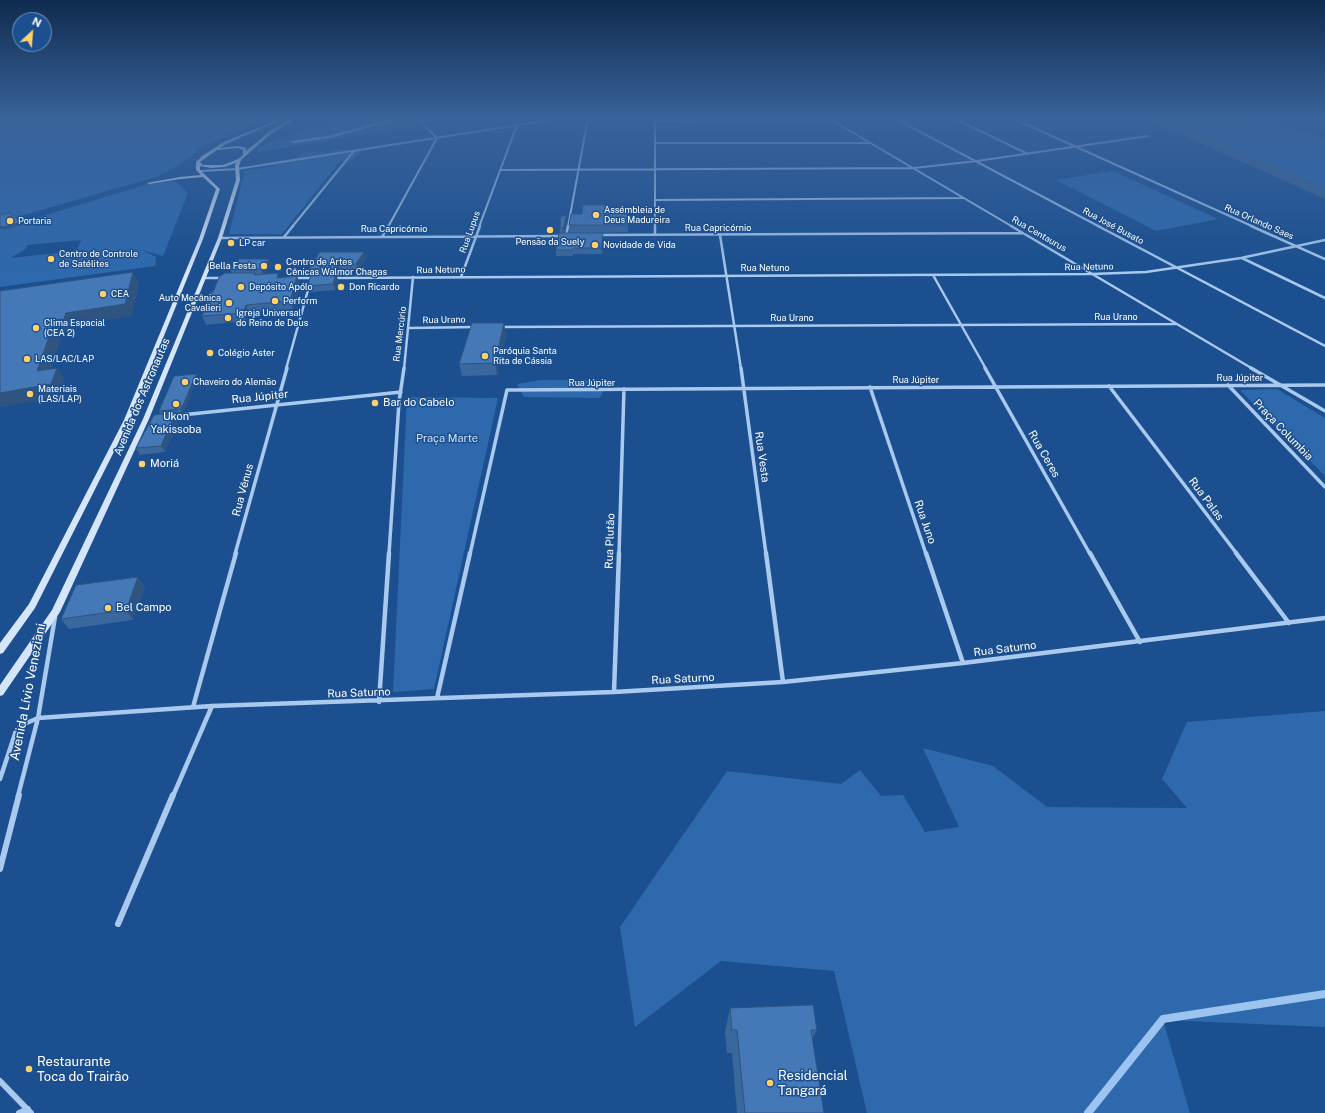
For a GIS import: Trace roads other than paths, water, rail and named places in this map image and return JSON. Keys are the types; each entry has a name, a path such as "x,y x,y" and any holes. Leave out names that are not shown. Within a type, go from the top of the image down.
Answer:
{"main road":[{"name":"Avenida dos Astronautas","path":"0,650 32,606 127,420 201,239 218,193 216,186 200,170"},
{"name":"Avenida dos Astronautas","path":"0,692 56,612 149,418 220,238 238,180 237,170"},
{"path":"149,183 203,174"}],"street":[{"path":"203,174 231,170"},
{"path":"284,237 338,170"},
{"path":"382,237 419,170"},
{"path":"500,170 663,170"},
{"name":"Rua Lupus","path":"462,277 500,170"},
{"path":"566,236 579,170"},
{"path":"655,170 655,235"},
{"name":"Rua Centaurus","path":"917,170 1175,324 1325,411"},
{"name":"Rua José Busato","path":"994,170 1325,346"},
{"name":"Rua Orlando Saes","path":"1127,170 1325,259"},
{"path":"655,200 964,198"},
{"name":"Rua Capricórnio","path":"593,236 1023,233"},
{"name":"Rua Vesta","path":"720,235 735,324 783,682"},
{"name":"Rua Capricórnio","path":"220,238 572,236"},
{"name":"Rua Netuno","path":"327,278 1092,274 1146,272 1241,258 1325,240"},
{"path":"1241,258 1325,298"},
{"name":"Rua Ceres","path":"933,274 994,386 1140,642"},
{"name":"Rua Mercúrio","path":"400,392 414,277"},
{"path":"203,278 226,278"},
{"path":"288,278 319,278"},
{"name":"Rua Vênus","path":"193,707 311,278"},
{"name":"Rua Urano","path":"497,327 735,324 1175,324"},
{"name":"Rua Urano","path":"409,328 481,327"},
{"name":"Praça Columbia","path":"1228,385 1325,487"},
{"name":"Rua Júpiter","path":"437,698 507,390 1325,385"},
{"name":"Rua Palas","path":"1109,386 1288,623"},
{"name":"Rua Juno","path":"870,387 963,663"},
{"name":"Rua Plutão","path":"614,692 624,389"},
{"path":"379,702 400,392"},
{"name":"Rua Júpiter","path":"170,416 400,392"},
{"name":"Avenida Lívio Veneziani","path":"0,869 38,718 56,612"},
{"name":"Rua Saturno","path":"38,718 212,706 379,702 437,698 614,692 783,682 963,663 1325,618"},
{"path":"118,924 212,706"},
{"path":"0,779 16,731 22,725 38,718"},
{"path":"0,1081 29,1111"},
{"path":"19,1113 29,1111"}],"waterway":[{"path":"1271,170 1325,194"},
{"path":"1088,1113 1163,1019 1325,994"}],"place":[{"name":"Assémbleia de Deus Madureira","path":"596,215"},
{"name":"Portaria","path":"10,221"},
{"name":"Pensão da Suely","path":"550,230"},
{"name":"LP car","path":"231,243"},
{"name":"Novidade de Vida","path":"595,245"},
{"name":"Centro de Controle de Satélites","path":"51,259"},
{"name":"Bella Festa","path":"264,266"},
{"name":"Centro de Artes Cênicas Walmor Chagas","path":"278,267"},
{"name":"Depósito Apólo","path":"241,287"},
{"name":"Don Ricardo","path":"341,287"},
{"name":"CEA","path":"103,294"},
{"name":"Perform","path":"275,301"},
{"name":"Auto Mecânica Cavalieri","path":"229,303"},
{"name":"Igreja Universal do Reino de Deus","path":"228,318"},
{"name":"Clima Espacial (CEA 2)","path":"36,328"},
{"name":"Colégio Aster","path":"210,353"},
{"name":"Paróquia Santa Rita de Cássia","path":"485,356"},
{"name":"LAS/LAC/LAP","path":"27,359"},
{"name":"Chaveiro do Alemão","path":"185,382"},
{"name":"Materiais (LAS/LAP)","path":"30,394"},
{"name":"Bar do Cabelo","path":"375,403"},
{"name":"Ukon Yakissoba","path":"176,404"},
{"name":"Moriá","path":"142,464"},
{"name":"Bel Campo","path":"108,608"},
{"name":"Restaurante Toca do Trairão","path":"29,1069"},
{"name":"Residencial Tangará","path":"770,1083"}],"park label":[{"name":"Praça Marte","path":"447,439"}]}
